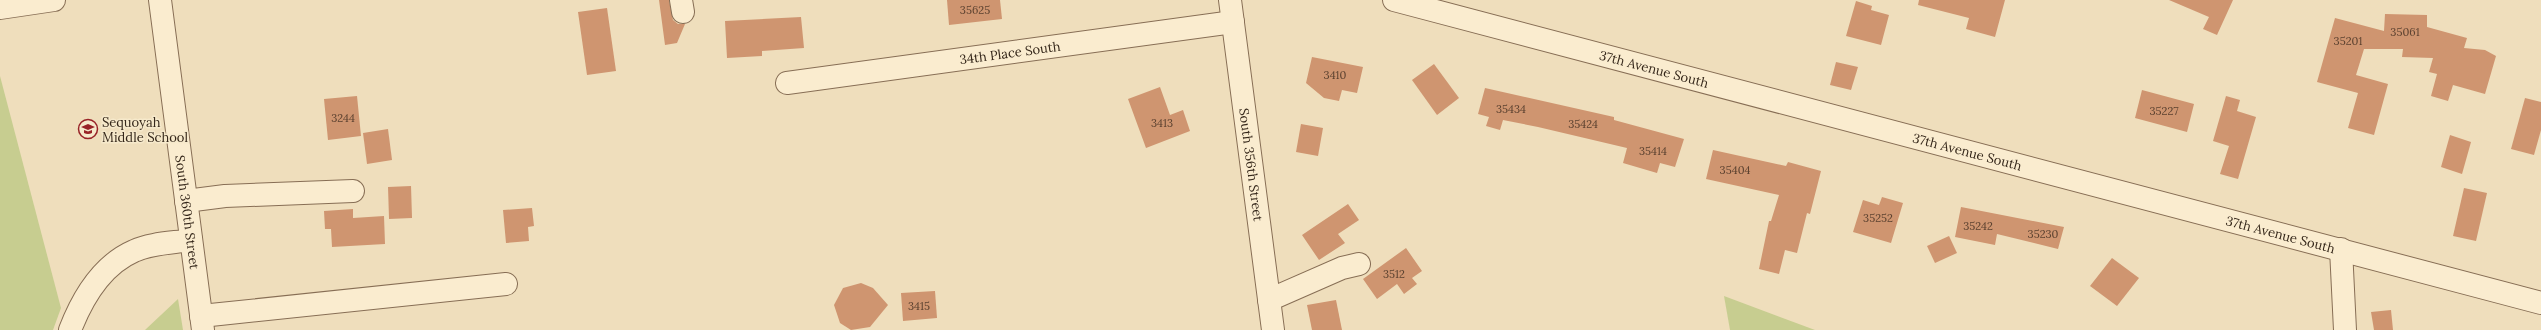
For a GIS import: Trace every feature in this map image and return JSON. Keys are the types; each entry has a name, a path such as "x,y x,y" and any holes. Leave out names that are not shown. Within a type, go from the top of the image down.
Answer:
{"street":[{"path":"0,8 54,0"},
{"name":"South 360th Street","path":"160,0 202,323"},
{"name":"South 356th Street","path":"1230,0 1272,330"},
{"name":"37th Avenue South","path":"1394,0 2541,303"},
{"name":"34th Place South","path":"787,83 1233,22"},
{"path":"186,201 225,196 353,191"},
{"path":"70,330 89,292 113,264 129,253 147,246 191,240"},
{"path":"2341,249 2345,330"},
{"path":"1269,300 1342,268 1359,264"},
{"path":"202,323 506,284"}],"green space":[{"path":"0,76 61,308 53,330 0,330"},
{"path":"1724,296 1815,330 1730,330"},
{"path":"178,299 183,330 145,330"}],"building":[{"path":"659,0 669,0 673,20 678,24 685,24 677,43 665,45"},
{"path":"947,0 1000,0 1002,19 949,25"},
{"path":"1919,0 2005,0 1995,37 1966,29 1969,18 1918,5"},
{"path":"2169,0 2233,0 2217,35 2203,29 2209,17"},
{"path":"1856,1 1872,6 1871,10 1889,15 1881,45 1846,36"},
{"path":"607,8 616,71 587,75 578,12"},
{"path":"2385,14 2427,15 2427,27 2467,38 2464,48 2485,50 2496,56 2485,94 2453,85 2448,101 2431,96 2437,74 2429,72 2433,58 2402,57 2403,49 2364,49 2356,75 2388,84 2374,135 2348,128 2358,93 2317,82 2335,18 2384,31"},
{"path":"801,17 804,48 762,51 762,56 727,58 725,21"},
{"path":"1312,57 1363,67 1357,93 1342,90 1339,101 1324,98 1306,83"},
{"path":"1836,62 1858,67 1851,90 1830,85"},
{"path":"1434,64 1459,98 1437,115 1412,80"},
{"path":"1160,87 1170,115 1183,110 1190,131 1146,148 1128,99"},
{"path":"1485,88 1614,117 1614,120 1684,139 1675,167 1660,163 1657,173 1623,163 1627,148 1538,127 1503,120 1500,130 1486,126 1489,117 1478,114"},
{"path":"2142,90 2194,104 2187,132 2135,118"},
{"path":"357,96 361,136 328,140 324,99"},
{"path":"2226,96 2240,100 2237,111 2256,117 2238,179 2220,174 2229,146 2213,141"},
{"path":"2525,98 2541,102 2541,130 2534,155 2511,149"},
{"path":"1301,124 1323,128 1318,156 1296,152"},
{"path":"388,129 392,160 367,164 363,133"},
{"path":"2450,135 2471,142 2462,174 2441,167"},
{"path":"1713,150 1786,166 1788,162 1821,171 1810,214 1807,213 1797,253 1785,250 1779,274 1759,269 1769,221 1771,221 1779,195 1706,179"},
{"path":"411,186 412,218 389,219 388,187"},
{"path":"2464,188 2487,193 2476,241 2453,236"},
{"path":"1882,197 1903,203 1891,243 1853,232 1863,200 1879,205"},
{"path":"1348,204 1359,220 1338,234 1345,243 1319,260 1302,235"},
{"path":"1961,207 2064,227 2058,249 1997,234 1995,245 1955,237"},
{"path":"532,208 534,226 528,227 529,241 506,243 503,210"},
{"path":"353,209 353,218 384,216 385,244 332,247 331,229 325,229 324,211"},
{"path":"1949,236 1957,253 1935,263 1927,246"},
{"path":"1406,248 1422,271 1412,278 1417,284 1404,294 1397,284 1377,299 1363,279"},
{"path":"2112,258 2139,278 2117,306 2090,286"},
{"path":"861,283 873,288 888,305 870,327 851,330 840,323 834,305 843,288"},
{"path":"935,291 937,318 903,321 901,293"},
{"path":"1336,300 1342,330 1312,330 1307,305"},
{"path":"2391,310 2393,330 2374,330 2371,312"}],"place":[{"name":"Sequoyah Middle School","path":"88,129"}]}
